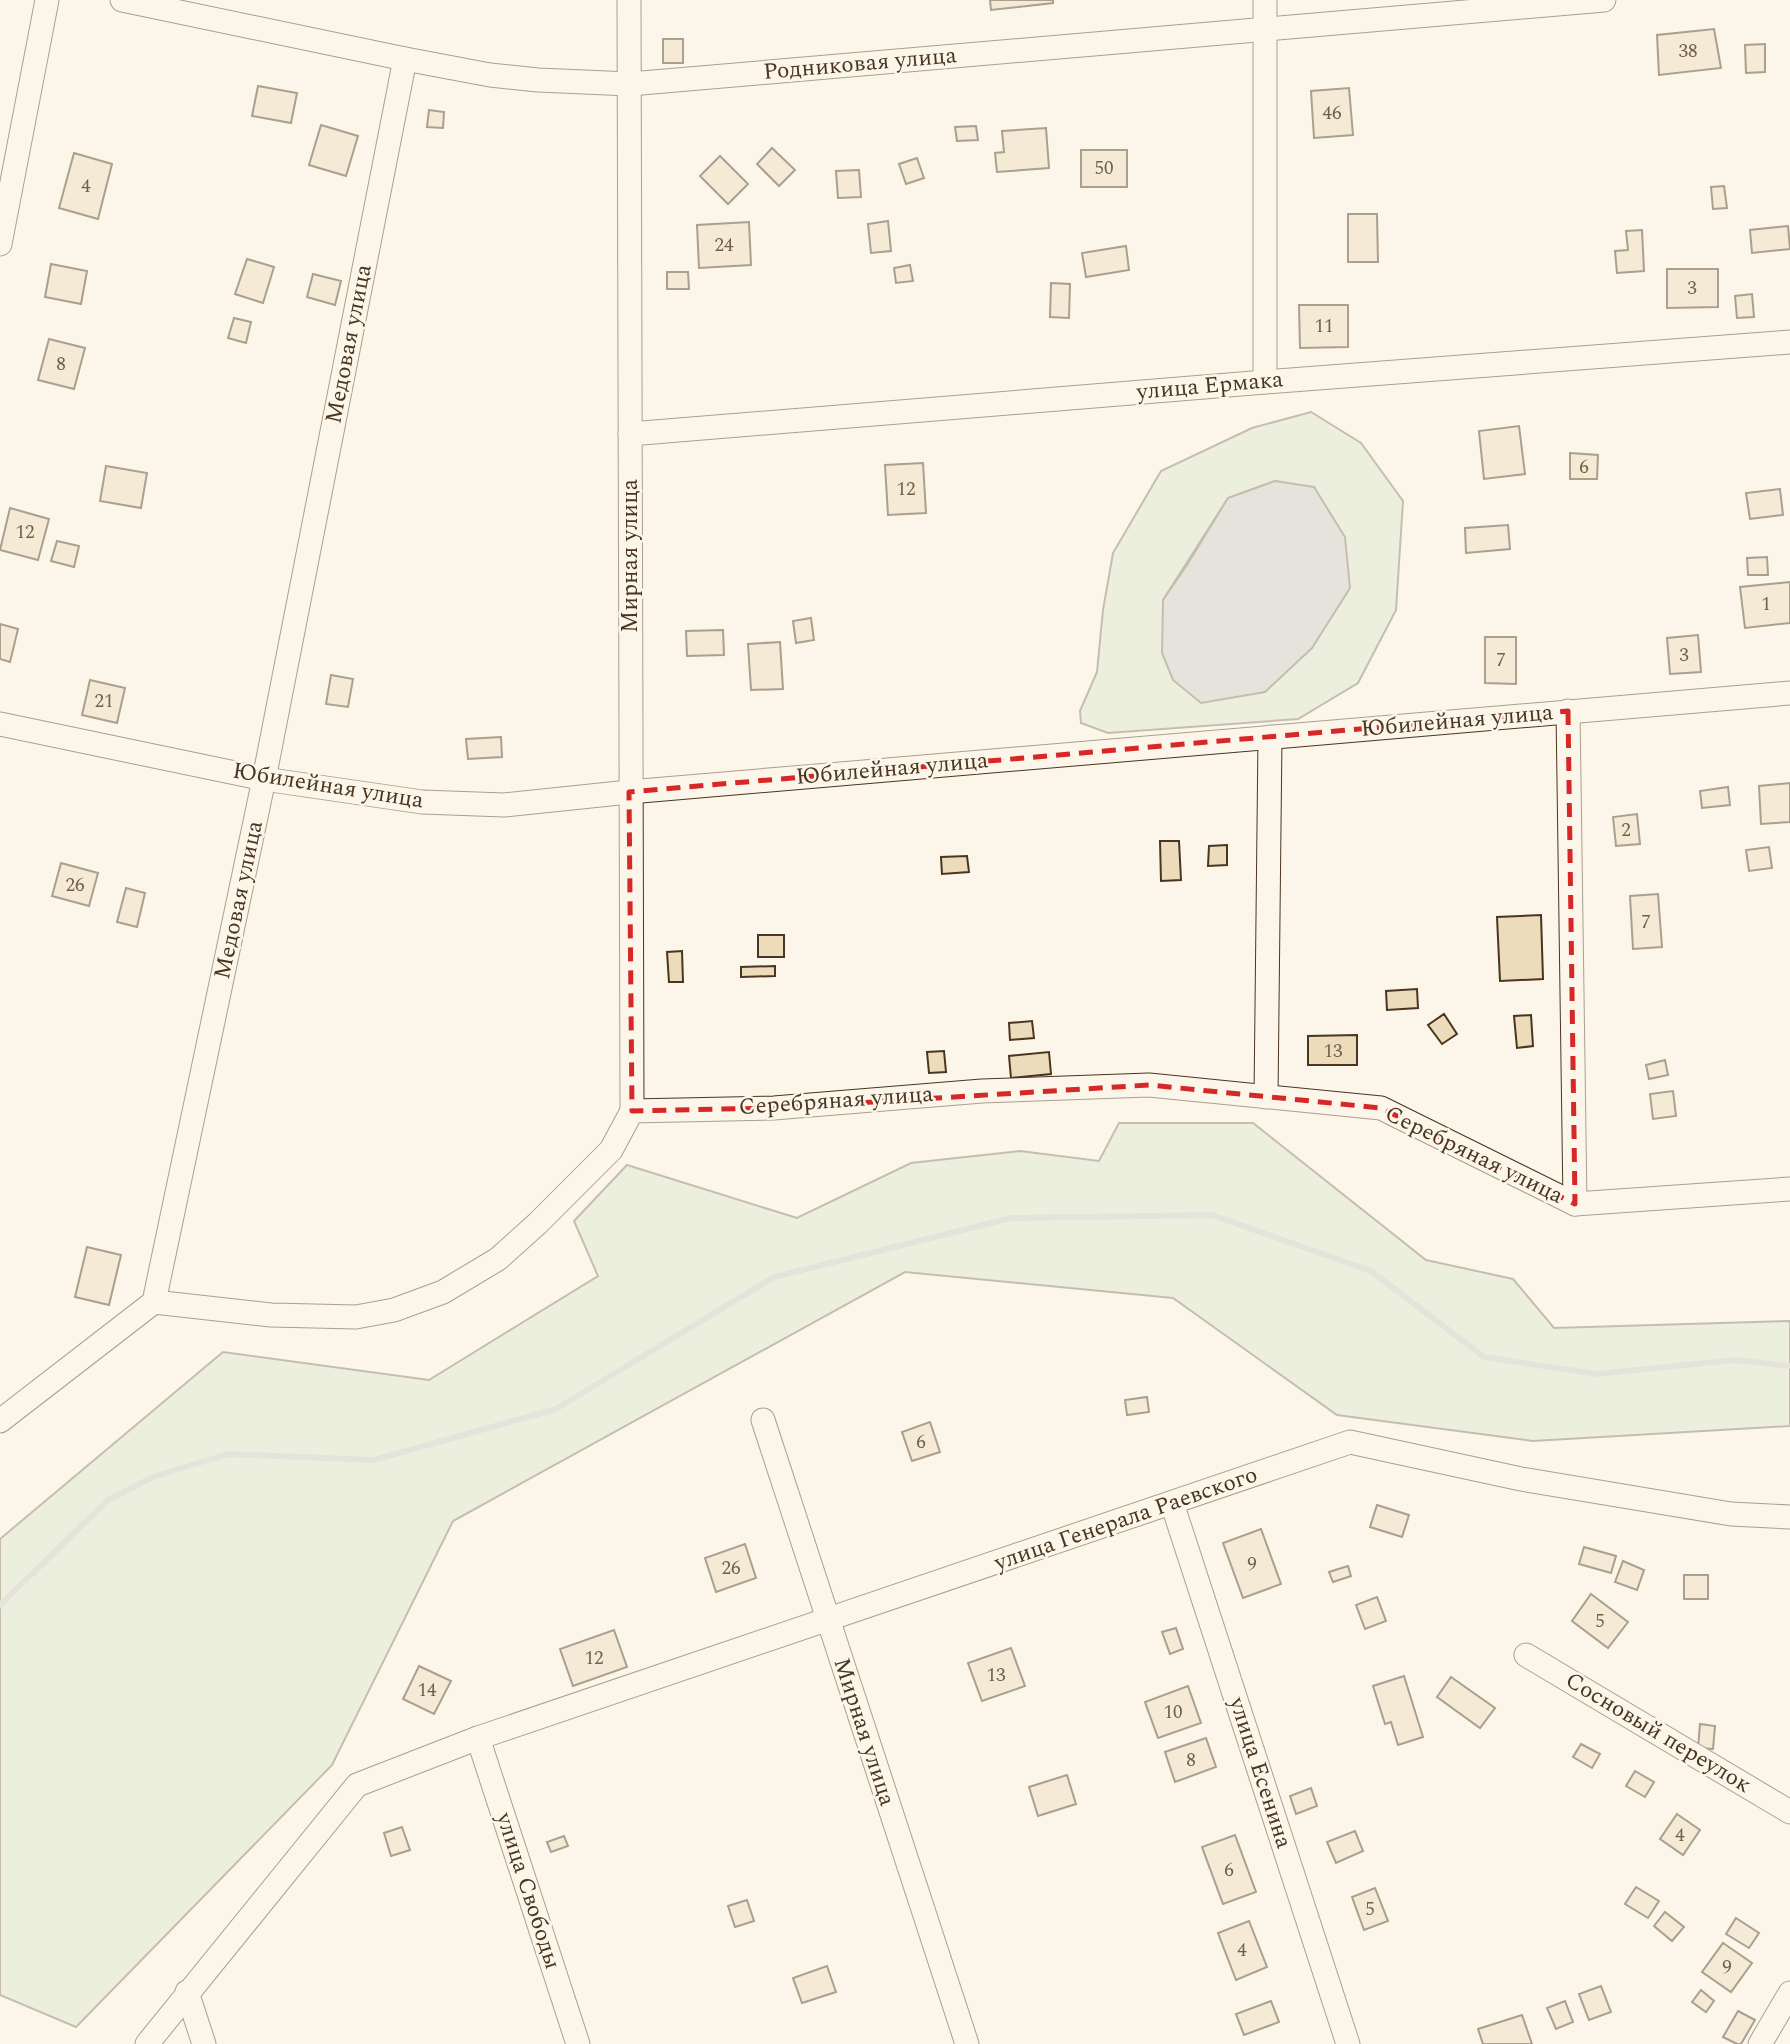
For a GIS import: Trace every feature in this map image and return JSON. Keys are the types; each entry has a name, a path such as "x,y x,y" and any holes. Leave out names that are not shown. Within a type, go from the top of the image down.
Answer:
{"street":[{"path":"0,244 47,0"},
{"name":"Родниковая улица","path":"122,0 490,75 631,84 1604,0"},
{"name":"Мирная улица","path":"629,0 629,792 632,1111"},
{"path":"1265,0 1265,382"},
{"name":"Медовая улица","path":"154,1302 264,779 405,59"},
{"name":"улица Ермака","path":"630,434 1790,342"},
{"name":"Юбилейная улица","path":"0,724 264,779 422,802 504,805 629,792 1790,694"},
{"name":"Серебряная улица","path":"1568,711 1575,1204"},
{"path":"1266,1097 1270,737"},
{"name":"Серебряная улица","path":"632,1111 774,1108 982,1091 1149,1085 1381,1108 1575,1204 1790,1188"},
{"path":"0,1421 154,1302 271,1315 356,1317 394,1310 443,1292 498,1259 538,1223 611,1150 632,1111"},
{"name":"Мирная улица","path":"763,1420 967,2044"},
{"name":"улица Генерала Раевского","path":"147,2044 357,1785 478,1738 1350,1442 1521,1479 1731,1514 1790,1517"},
{"name":"улица Есенина","path":"1172,1503 1349,2044"},
{"name":"Сосновый переулок","path":"1526,1655 1790,1812"},
{"name":"улица Свободы","path":"478,1738 578,2044"},
{"path":"187,1992 204,2044"},
{"path":"1760,2044 1790,1993"}],"highlighted area":[{"path":"1568,711 1575,1204 1381,1108 1149,1085 774,1108 632,1111 629,792"}],"green space":[{"path":"1311,412 1361,443 1403,501 1396,610 1358,683 1298,719 1108,733 1081,723 1080,711 1097,672 1103,610 1113,553 1161,471 1252,428","holes":["1275,481 1314,488 1163,600 1228,498"]},
{"path":"1119,1123 1253,1123 1426,1260 1513,1279 1554,1328 1790,1321 1790,1426 1533,1441 1337,1415 1173,1298 905,1272 453,1521 332,1765 76,2027 0,1995 0,1539 223,1352 429,1380 598,1276 574,1221 627,1165 797,1218 911,1163 1020,1151 1099,1161"}],"shaded area":[{"path":"1275,481 1314,487 1345,537 1350,588 1312,648 1265,692 1201,703 1173,680 1162,653 1163,600 1228,498"}],"building":[{"path":"990,0 1053,0 1053,3 991,10"},
{"path":"1714,29 1721,68 1659,75 1657,35"},
{"path":"663,39 683,39 683,63 663,63"},
{"path":"1765,44 1765,72 1746,73 1745,45"},
{"path":"258,86 297,93 291,123 252,116"},
{"path":"1349,88 1353,135 1314,138 1311,91"},
{"path":"429,110 444,112 443,128 427,127"},
{"path":"321,125 358,136 346,176 309,165"},
{"path":"976,126 978,140 957,141 955,127"},
{"path":"1046,128 1049,168 997,172 995,153 1004,152 1002,131"},
{"path":"772,148 795,170 779,186 757,164"},
{"path":"1081,150 1127,150 1127,187 1081,187"},
{"path":"74,153 112,164 98,219 59,208"},
{"path":"720,156 748,184 728,204 700,176"},
{"path":"917,158 924,178 906,184 899,164"},
{"path":"859,170 861,197 838,198 836,171"},
{"path":"1724,186 1727,208 1713,209 1711,187"},
{"path":"1348,214 1377,214 1378,262 1348,262"},
{"path":"888,221 891,251 871,253 868,224"},
{"path":"749,222 751,265 699,268 697,225"},
{"path":"1788,226 1790,249 1752,253 1750,230"},
{"path":"1642,230 1644,271 1617,273 1615,251 1628,250 1626,231"},
{"path":"1126,246 1129,270 1086,277 1082,253"},
{"path":"247,259 274,267 263,303 235,294"},
{"path":"51,264 87,271 81,304 45,297"},
{"path":"910,265 913,281 896,283 894,268"},
{"path":"1667,269 1718,269 1718,307 1667,308"},
{"path":"667,272 688,272 689,289 667,289"},
{"path":"313,274 341,281 335,305 307,297"},
{"path":"1051,283 1070,284 1069,318 1050,317"},
{"path":"1752,294 1754,317 1737,318 1735,296"},
{"path":"1299,305 1348,305 1348,347 1300,348"},
{"path":"234,318 251,322 246,343 228,338"},
{"path":"49,339 85,348 74,389 38,380"},
{"path":"1519,426 1525,474 1484,479 1479,431"},
{"path":"1570,453 1598,455 1597,479 1570,479"},
{"path":"923,463 926,513 888,515 885,465"},
{"path":"106,466 147,473 141,508 100,501"},
{"path":"1780,489 1783,515 1750,519 1746,493"},
{"path":"10,508 49,519 38,560 0,550"},
{"path":"1508,525 1510,549 1466,553 1465,528"},
{"path":"57,541 79,546 74,567 51,561"},
{"path":"1767,557 1768,575 1748,575 1747,558"},
{"path":"1790,582 1790,623 1745,628 1740,587"},
{"path":"811,618 814,640 796,643 793,621"},
{"path":"0,624 18,629 10,662 0,659"},
{"path":"723,630 724,655 687,656 686,631"},
{"path":"1698,635 1701,672 1670,674 1667,638"},
{"path":"1485,637 1516,637 1516,684 1485,683"},
{"path":"780,642 783,689 751,690 748,644"},
{"path":"331,675 353,679 348,707 326,704"},
{"path":"90,680 125,688 117,723 82,715"},
{"path":"501,737 502,757 468,759 466,739"},
{"path":"1790,783 1790,822 1761,824 1759,786"},
{"path":"1728,787 1730,805 1702,808 1700,791"},
{"path":"1637,814 1640,844 1616,846 1613,817"},
{"path":"1160,841 1179,841 1181,880 1161,881"},
{"path":"1227,845 1227,865 1208,866 1209,846"},
{"path":"1769,847 1772,868 1749,871 1746,850"},
{"path":"967,856 969,872 942,874 941,857"},
{"path":"61,863 98,873 89,906 52,896"},
{"path":"126,888 145,893 137,927 117,922"},
{"path":"1658,894 1662,947 1633,949 1630,896"},
{"path":"1541,915 1543,979 1500,981 1497,917"},
{"path":"758,935 784,935 784,957 758,957"},
{"path":"682,951 683,982 669,982 667,952"},
{"path":"775,966 775,976 741,977 741,967"},
{"path":"1417,989 1418,1008 1387,1010 1386,991"},
{"path":"1444,1014 1457,1034 1442,1044 1428,1025"},
{"path":"1531,1015 1533,1046 1517,1048 1514,1016"},
{"path":"1032,1021 1034,1038 1010,1040 1009,1023"},
{"path":"1357,1035 1357,1065 1308,1065 1308,1036"},
{"path":"944,1051 946,1072 929,1073 927,1052"},
{"path":"1049,1052 1051,1074 1011,1078 1009,1056"},
{"path":"1665,1060 1668,1075 1649,1079 1646,1065"},
{"path":"1673,1091 1676,1116 1653,1119 1650,1094"},
{"path":"87,1247 121,1255 109,1305 75,1297"},
{"path":"1147,1397 1149,1412 1127,1415 1125,1400"},
{"path":"930,1422 940,1452 912,1461 902,1432"},
{"path":"1377,1505 1409,1515 1402,1537 1370,1527"},
{"path":"1261,1529 1281,1584 1243,1598 1223,1543"},
{"path":"745,1544 756,1578 716,1592 705,1558"},
{"path":"1584,1547 1616,1556 1611,1573 1579,1564"},
{"path":"1623,1561 1644,1570 1637,1590 1615,1582"},
{"path":"1348,1566 1351,1576 1333,1582 1329,1572"},
{"path":"1684,1575 1708,1575 1708,1599 1684,1599"},
{"path":"1591,1594 1628,1622 1608,1648 1572,1621"},
{"path":"1377,1597 1386,1621 1365,1629 1356,1605"},
{"path":"1176,1628 1183,1649 1170,1654 1162,1632"},
{"path":"614,1630 627,1667 573,1686 560,1649"},
{"path":"1011,1648 1025,1686 982,1701 968,1663"},
{"path":"419,1666 451,1681 434,1714 403,1699"},
{"path":"1404,1676 1423,1737 1398,1745 1391,1722 1385,1724 1373,1686"},
{"path":"1451,1677 1495,1708 1480,1728 1437,1697"},
{"path":"1188,1686 1201,1723 1158,1738 1145,1702"},
{"path":"1700,1724 1715,1726 1713,1749 1698,1748"},
{"path":"1206,1738 1216,1767 1175,1782 1165,1752"},
{"path":"1581,1744 1600,1754 1592,1768 1573,1757"},
{"path":"1635,1771 1654,1782 1645,1797 1626,1786"},
{"path":"1067,1775 1076,1804 1038,1816 1029,1787"},
{"path":"1311,1788 1317,1806 1296,1814 1290,1796"},
{"path":"1677,1814 1700,1830 1683,1855 1660,1839"},
{"path":"402,1827 410,1850 391,1856 384,1833"},
{"path":"1355,1831 1363,1851 1336,1863 1327,1842"},
{"path":"1235,1835 1256,1892 1223,1904 1202,1847"},
{"path":"564,1836 568,1846 551,1852 547,1842"},
{"path":"1636,1887 1659,1901 1648,1918 1625,1904"},
{"path":"1375,1888 1388,1921 1364,1930 1352,1897"},
{"path":"747,1900 754,1921 735,1927 728,1906"},
{"path":"1665,1912 1684,1927 1672,1941 1654,1926"},
{"path":"1736,1918 1759,1933 1749,1948 1726,1934"},
{"path":"1249,1921 1267,1967 1236,1980 1218,1933"},
{"path":"1723,1943 1752,1963 1731,1992 1702,1972"},
{"path":"827,1966 836,1992 802,2003 793,1978"},
{"path":"1601,1986 1611,2012 1589,2020 1579,1994"},
{"path":"1701,1990 1714,2001 1706,2012 1692,2002"},
{"path":"1271,2001 1279,2022 1244,2035 1236,2014"},
{"path":"1565,2001 1573,2022 1556,2029 1547,2008"},
{"path":"1738,2011 1755,2020 1741,2044 1723,2037"},
{"path":"1522,2015 1532,2044 1483,2044 1478,2029"}],"waterway":[{"path":"0,1605 108,1500 153,1477 228,1454 374,1460 556,1409 774,1277 1011,1218 1212,1215 1371,1271 1484,1357 1597,1374 1734,1360 1790,1366"}]}
